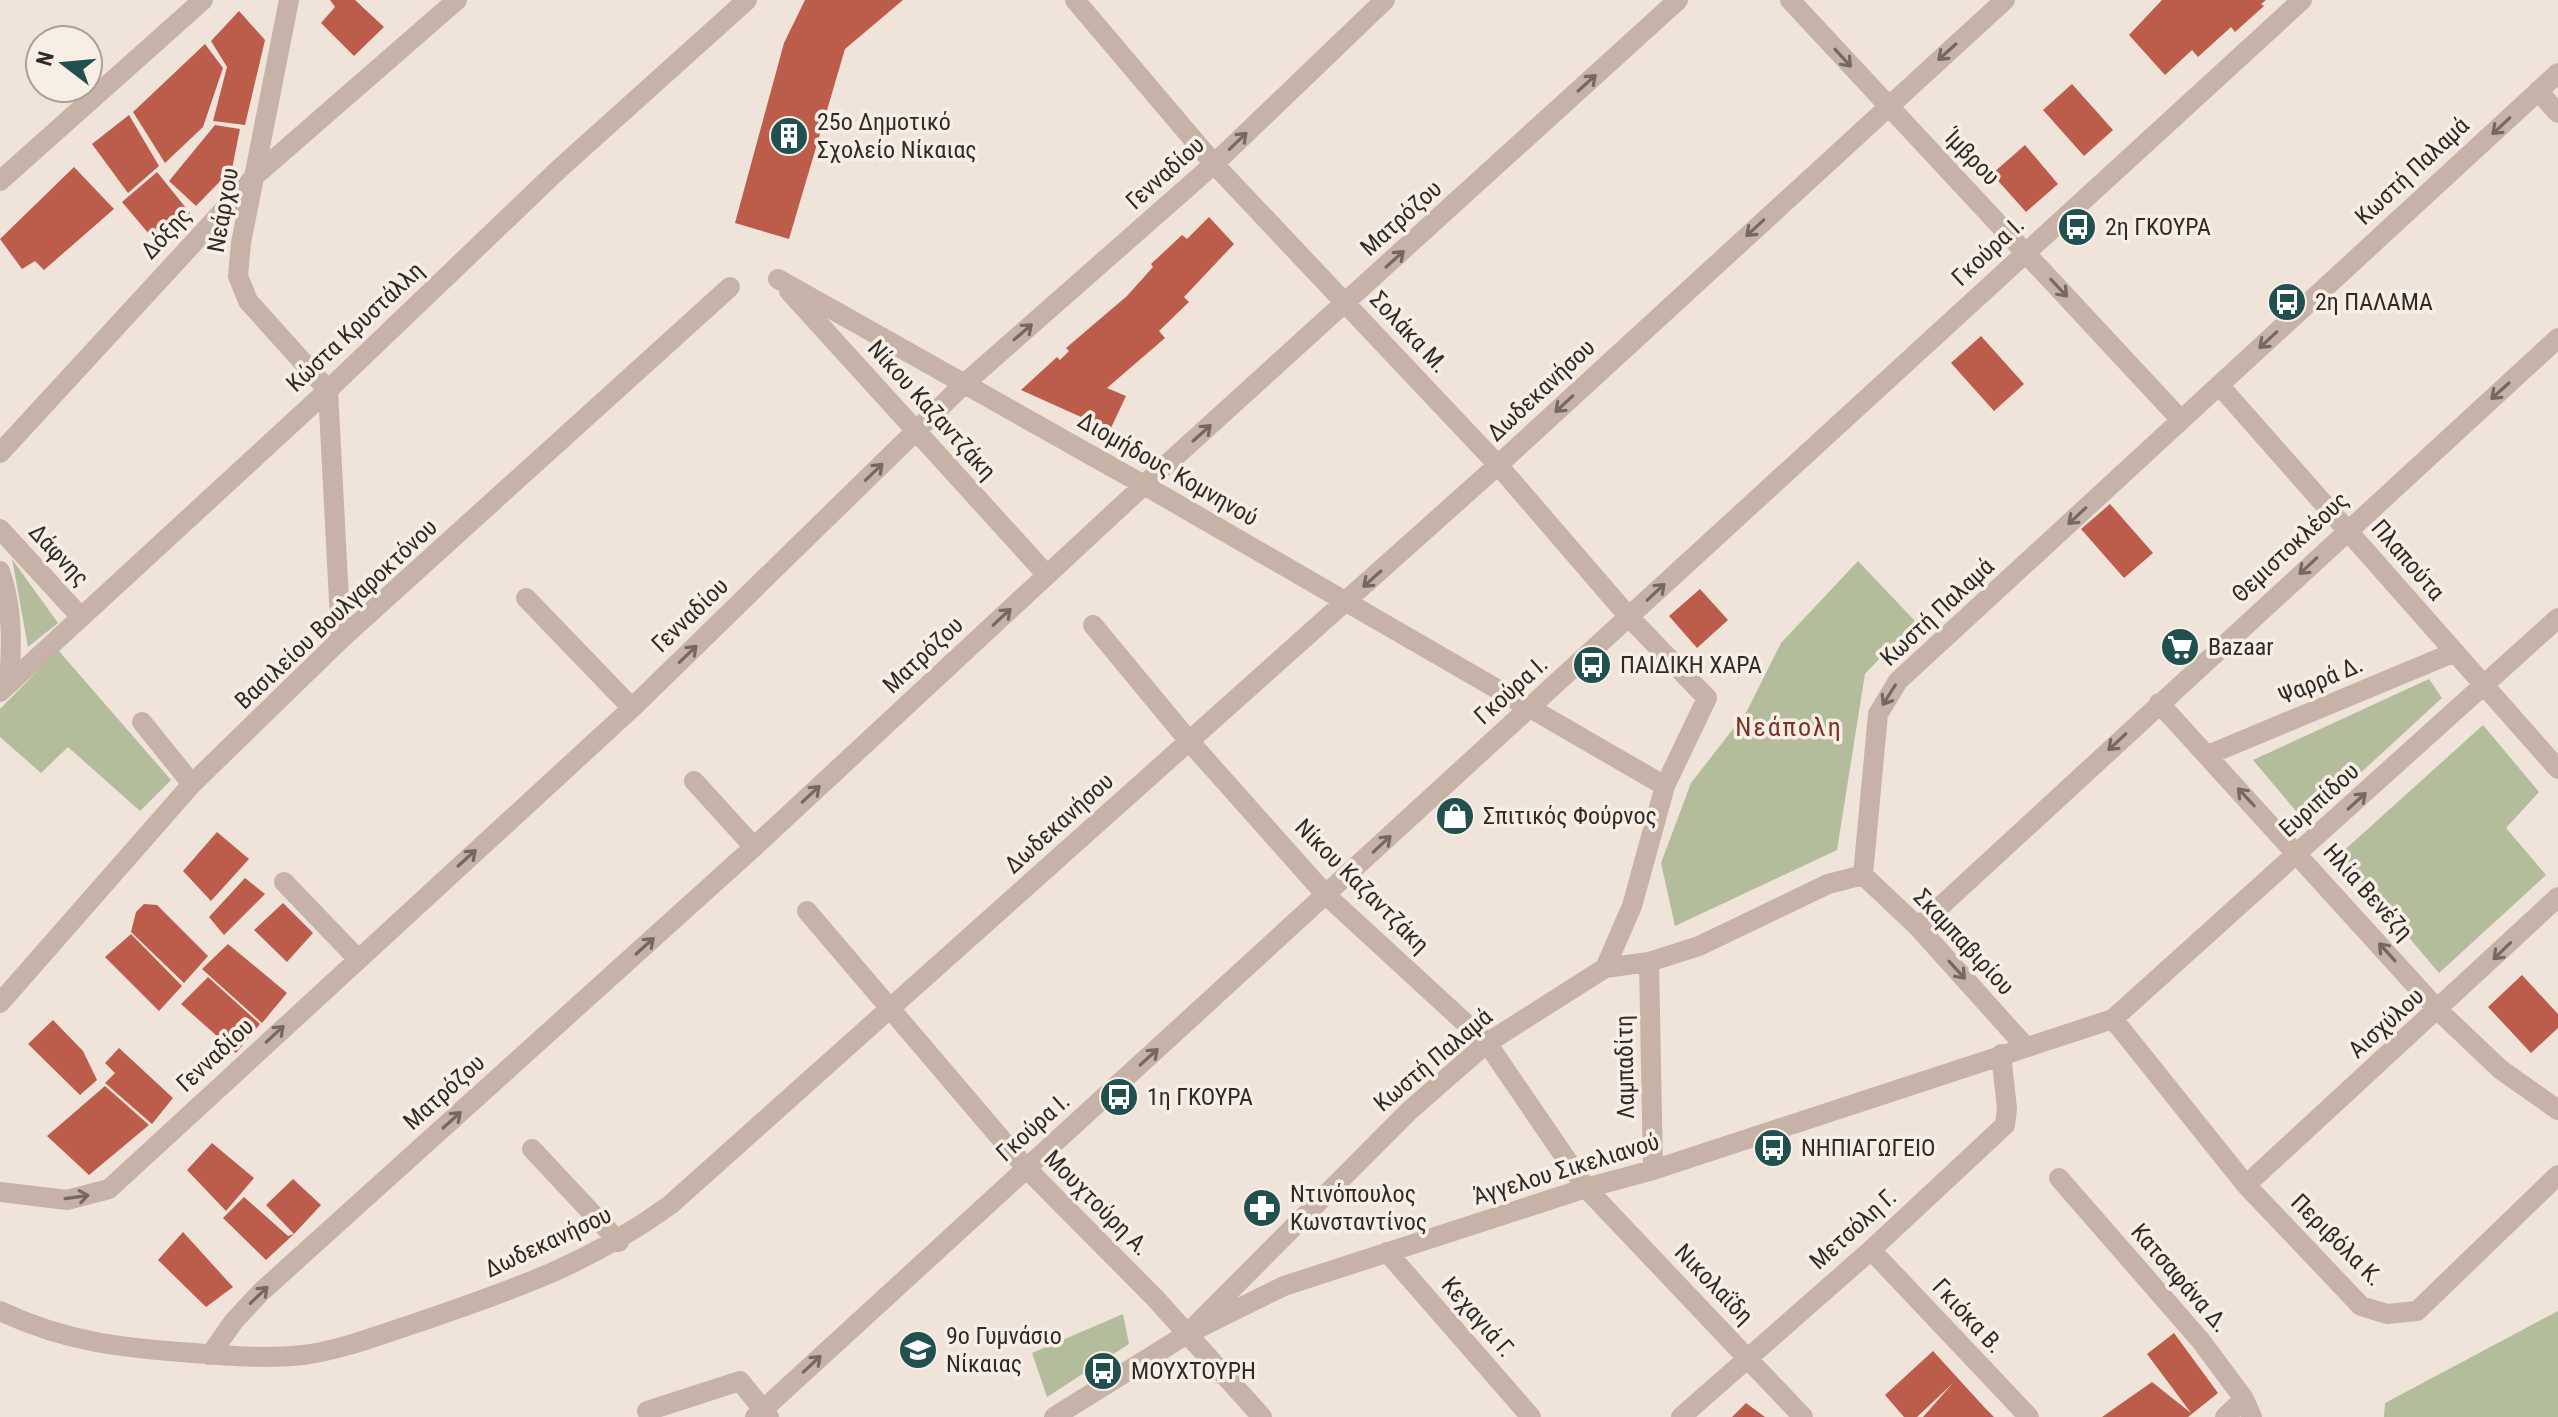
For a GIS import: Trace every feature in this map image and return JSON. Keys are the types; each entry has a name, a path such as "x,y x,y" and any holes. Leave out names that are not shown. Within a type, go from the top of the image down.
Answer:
{"street":[{"path":"0,181 203,0"},
{"name":"Νεάρχου","path":"289,0 241,243 238,276 248,301 328,390"},
{"name":"Δόξης","path":"0,453 256,175 457,0"},
{"name":"Κώστα Κρυστάλλη","path":"4,688 328,390 558,170 747,0"},
{"name":"Σολάκα Μ.","path":"1075,0 1214,164 1498,465 1629,617 1707,698 1665,786"},
{"name":"Γενναδίου","path":"0,1192 67,1200 109,1189 632,708 964,384 1214,164 1385,0"},
{"name":"Ματρόζου","path":"210,1355 234,1321 261,1292 754,847 1144,485 1678,0"},
{"name":"Ίμβρου","path":"1790,0 2181,420"},
{"name":"Δωδεκανήσου","path":"0,1311 51,1334 84,1342 210,1355 304,1355 365,1340 533,1284 619,1242 670,1205 1347,601 2005,0"},
{"name":"Γκούρα Ι.","path":"762,1415 1026,1168 2302,0"},
{"name":"Κωστή Παλαμά","path":"1187,1334 1409,1111 1487,1043 1605,968 1649,962 1699,946 1828,884 1863,875 1878,714 1898,681 2558,73"},
{"path":"2538,91 2558,113"},
{"name":"Διομήδους Κομνηνού","path":"778,279 1530,707"},
{"name":"Νίκου Καζαντζάκη","path":"778,279 1047,575"},
{"name":"Βασιλείου Βουλγαροκτόνου","path":"0,1003 192,784 341,639 730,287"},
{"name":"Θεμιστοκλέους","path":"1918,927 2558,338"},
{"name":"Πλαπούτα","path":"2219,385 2558,769"},
{"path":"328,390 341,639"},
{"name":"Δάφνης","path":"0,529 80,616"},
{"path":"0,571 9,597 12,636 4,688"},
{"path":"526,598 632,708"},
{"name":"Ευριπίδου","path":"2113,1019 2558,618"},
{"name":"Νίκου Καζαντζάκη","path":"1093,625 1189,741 1326,895 1487,1043 1586,1188"},
{"name":"Ψαρρά Δ.","path":"2208,755 2455,652"},
{"name":"Ηλία Βενέζη","path":"2159,703 2439,1011 2500,1069 2558,1110"},
{"path":"1530,707 1665,786 1632,906 1605,968"},
{"path":"142,722 192,784"},
{"path":"694,781 754,847"},
{"name":"Σκαμπαβιρίου","path":"1863,875 1918,927 2025,1046"},
{"path":"284,882 357,958"},
{"name":"Αισχύλου","path":"2246,1185 2439,1011 2558,897"},
{"name":"Μουχτούρη Α.","path":"807,911 1026,1168 1187,1334 1262,1417"},
{"name":"Λαμπαδίτη","path":"1649,962 1653,1170"},
{"name":"Άγγελου Σικελιανού","path":"1054,1417 1187,1334 1284,1286 1586,1188 1653,1170 2113,1019"},
{"name":"Περιβόλα Κ.","path":"2113,1019 2246,1185 2361,1306 2387,1314 2417,1311 2558,1175"},
{"name":"Μετσόλη Γ.","path":"1681,1417 1871,1250 2005,1125 2007,1109 2001,1054"},
{"path":"532,1149 619,1242"},
{"name":"Κατσαφάνα Δ.","path":"2059,1178 2201,1341 2248,1408"},
{"name":"Νικολαΐδη","path":"1586,1188 1803,1417"},
{"name":"Γκιόκα Β.","path":"1871,1250 2029,1417"},
{"name":"Κεχαγιά Γ.","path":"1387,1252 1531,1417"},
{"path":"626,1417 649,1414 740,1381 762,1415"},
{"path":"2225,1417 2248,1408"}],"green space":[{"path":"12,559 58,623 28,647"},
{"path":"1858,561 1915,621 1865,674 1837,850 1675,926 1661,863 1691,783 1747,711 1781,643"},
{"path":"58,650 171,780 140,811 68,747 41,773 0,737 0,709"},
{"path":"2429,679 2442,698 2306,823 2253,760"},
{"path":"2483,725 2539,792 2506,828 2546,875 2439,973 2339,855"},
{"path":"2558,1311 2558,1417 2384,1417 2385,1403"},
{"path":"1123,1314 1129,1344 1047,1397 1032,1353"}],"building":[{"path":"330,0 355,0 384,27 354,56 321,23 335,7"},
{"name":"25o Δημοτικό Σχολείο Νίκαιας","path":"805,0 903,0 845,49 789,239 735,223 784,43"},
{"path":"2162,0 2266,0 2261,4 2264,6 2235,32 2231,27 2198,57 2192,50 2165,75 2129,35"},
{"path":"239,11 265,40 245,125 213,121 227,67 211,41"},
{"path":"205,44 223,68 203,127 165,163 133,112"},
{"path":"2072,84 2113,130 2084,156 2043,110"},
{"path":"129,115 159,166 128,193 92,144"},
{"path":"215,125 240,129 232,169 196,206 169,181"},
{"path":"2025,145 2058,184 2026,212 1992,174"},
{"path":"74,167 114,209 44,270 35,261 22,269 0,239"},
{"path":"157,172 190,213 160,247 122,202"},
{"path":"1209,217 1234,244 1184,297 1189,302 1159,331 1165,338 1107,388 1126,396 1110,430 1021,390 1057,357 1060,360 1069,351 1066,348 1127,296 1153,267 1151,264 1182,235 1187,239"},
{"path":"1981,336 2024,384 1994,411 1951,363"},
{"path":"2110,504 2153,553 2124,578 2081,529"},
{"path":"1700,589 1728,620 1697,648 1669,616"},
{"path":"217,832 249,859 211,901 183,871"},
{"path":"245,878 265,894 224,935 209,917"},
{"path":"283,903 313,933 287,962 254,930"},
{"path":"144,904 157,905 208,956 184,983 131,932 136,912"},
{"path":"131,934 182,986 159,1011 105,957"},
{"path":"228,944 287,993 262,1023 202,969"},
{"path":"2522,975 2558,1014 2558,1028 2531,1053 2488,1007"},
{"path":"208,977 260,1024 236,1053 181,1004"},
{"path":"53,1020 83,1051 97,1080 80,1095 28,1044"},
{"path":"119,1048 173,1098 152,1124 105,1083 115,1073 105,1063"},
{"path":"105,1086 149,1125 89,1175 47,1136"},
{"path":"212,1143 254,1178 226,1211 187,1170"},
{"path":"293,1179 321,1205 294,1234 266,1205"},
{"path":"244,1197 288,1236 294,1234 266,1260 223,1218"},
{"path":"183,1232 233,1287 206,1307 158,1260"},
{"path":"2174,1333 2218,1393 2188,1417 2102,1417 2152,1382 2191,1413 2147,1354"},
{"path":"1933,1351 1994,1417 1923,1417 1953,1383 1917,1417 1904,1417 1885,1395"},
{"path":"1746,1403 1765,1417 1732,1417"}],"place":[{"name":"25o Δημοτικό Σχολείο Νίκαιας","path":"789,136"},
{"name":"2η ΓΚΟΥΡΑ","path":"2077,227"},
{"name":"2η ΠΑΛΑΜΑ","path":"2287,302"},
{"name":"Bazaar","path":"2180,647"},
{"name":"ΠΑΙΔΙΚΗ ΧΑΡΑ","path":"1592,665"},
{"name":"Σπιτικός Φούρνος","path":"1455,816"},
{"name":"1η ΓΚΟΥΡΑ","path":"1119,1097"},
{"name":"ΝΗΠΙΑΓΩΓΕΙΟ","path":"1773,1148"},
{"name":"Ντινόπουλος Κωνσταντίνος","path":"1262,1208"},
{"name":"9ο Γυμνάσιο Νίκαιας","path":"918,1350"},
{"name":"ΜΟΥΧΤΟΥΡΗ","path":"1103,1371"}],"district":[{"name":"Νεάπολη","path":"1789,727"}]}
